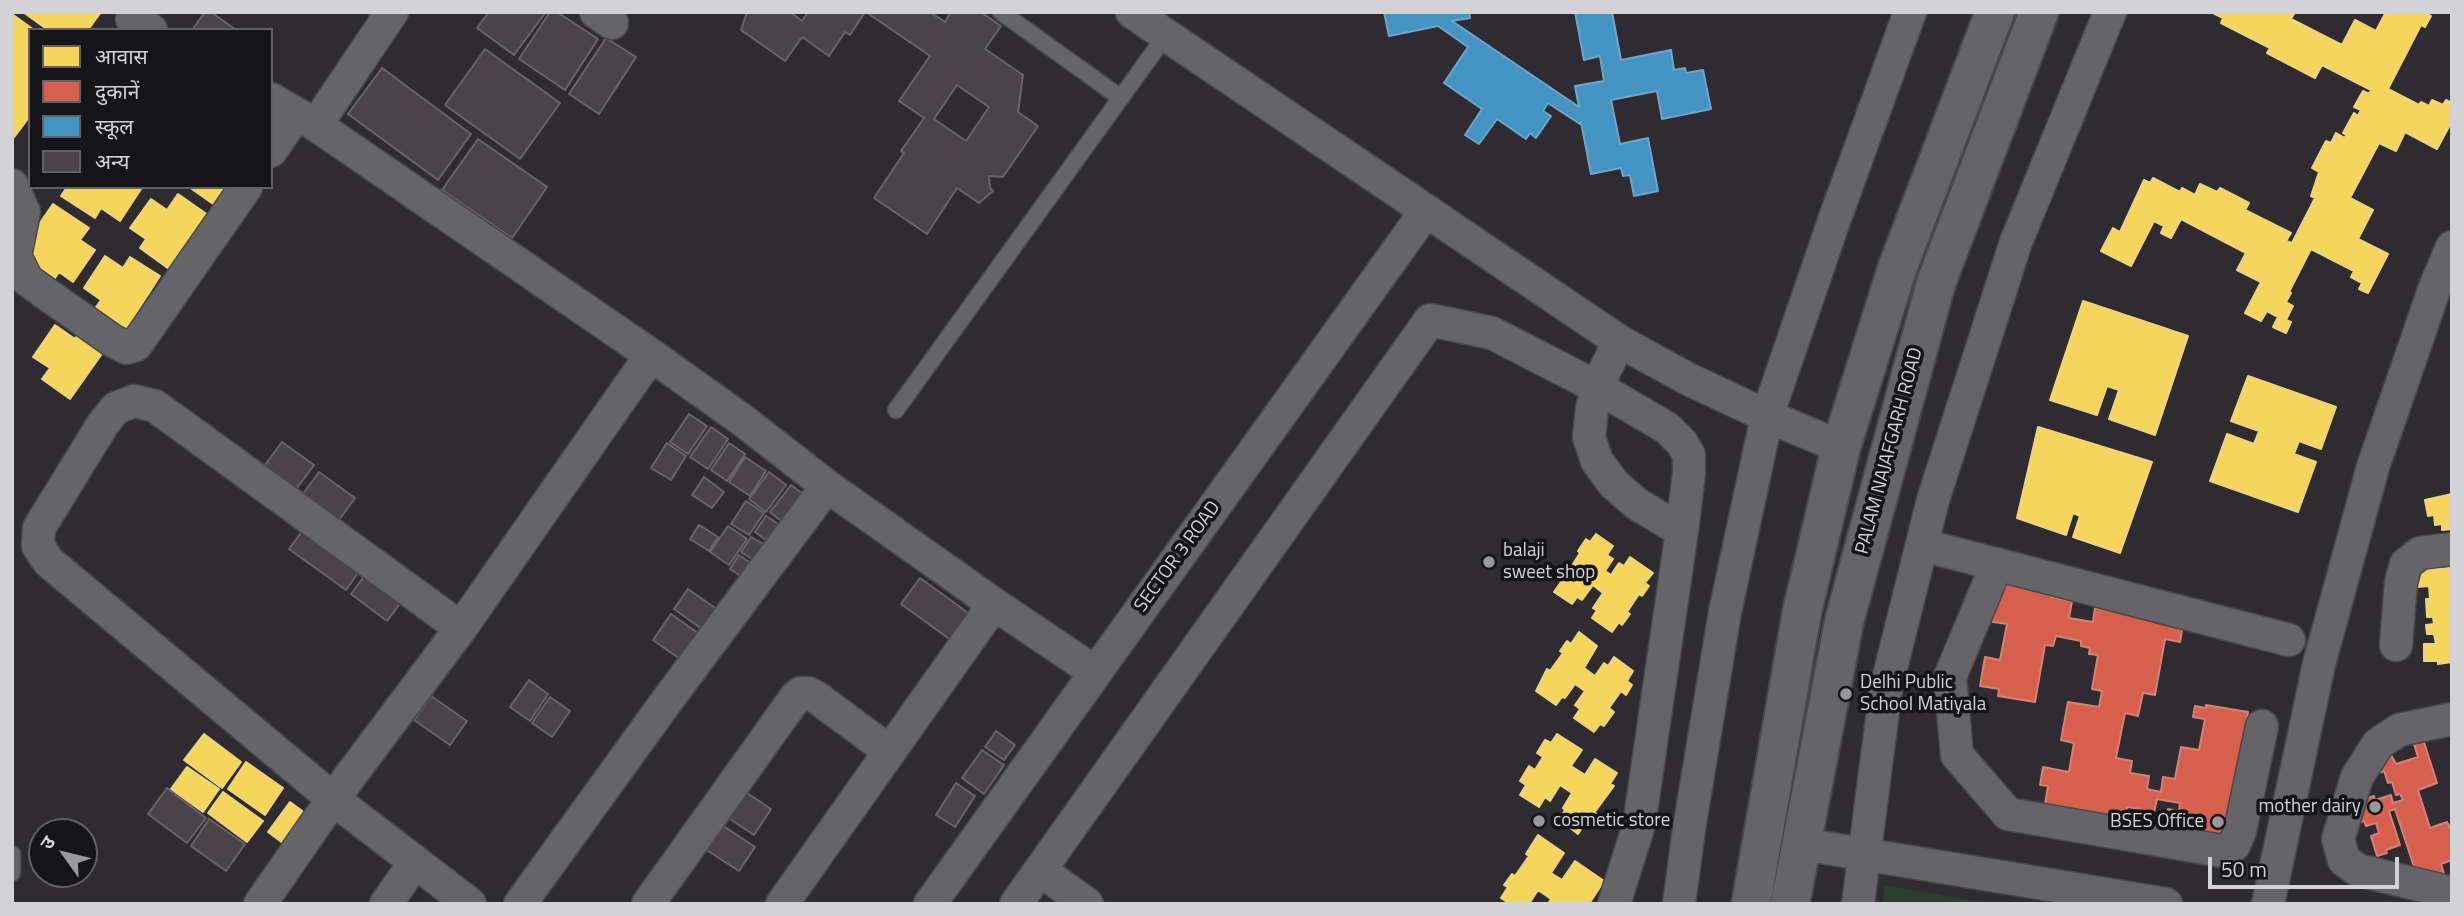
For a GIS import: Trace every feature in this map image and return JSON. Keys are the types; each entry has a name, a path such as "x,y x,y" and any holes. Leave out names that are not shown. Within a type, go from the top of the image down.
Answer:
{"main road":[{"path":"1751,904 1802,612 1841,447 1897,269 1995,12"},
{"name":"PALAM NAJAFGARH ROAD","path":"1790,904 1844,622 1936,283 2039,12"}],"street":[{"path":"273,147 295,113 392,12"},
{"path":"1132,12 1619,341 1688,379 1841,447"},
{"path":"1679,904 1725,612 1767,416 1910,12"},
{"path":"1858,904 1886,688 1937,487 2016,242 2110,12"},
{"path":"295,113 651,355 745,422 827,486 1095,672"},
{"path":"28,173 12,185 24,212 15,256 27,279 113,341 127,348 136,345 245,189"},
{"name":"SECTOR 3 ROAD","path":"930,904 1426,211"},
{"path":"2267,904 2319,664 2372,467 2434,290 2452,247"},
{"path":"1016,904 1430,320 1492,333 1597,387 1667,428 1682,443 1689,455 1682,531 1639,825 1614,904"},
{"path":"1619,341 1597,387 1589,437 1598,461 1614,484 1637,503 1682,531"},
{"path":"260,904 333,799 461,628 651,355"},
{"path":"461,628 155,406 134,401 116,408 103,425 39,528 38,546 49,562 333,799 470,904"},
{"path":"520,904 827,486"},
{"path":"1922,545 2289,640"},
{"path":"2396,645 2401,582 2406,564 2420,554 2452,549"},
{"path":"1997,564 1950,677 1957,755 2008,814 2222,851 2234,845 2239,831 2262,726"},
{"path":"782,904 994,604"},
{"path":"648,904 801,693 816,697 889,751"},
{"path":"2452,719 2399,730 2378,744 2357,777 2338,839 2344,860 2358,870 2452,893"},
{"path":"1802,844 2166,904"},
{"path":"386,904 415,862"},
{"path":"1040,870 1087,904"}],"lane":[{"path":"1001,12 1121,98"},
{"path":"896,410 1166,35"},
{"path":"12,854 12,873"}],"green space":[{"path":"1885,885 1992,904 1882,904"}],"building: आवास":[{"path":"23,12 101,12 89,28 45,28"},
{"path":"2295,12 2291,19 2342,45 2355,20 2376,31 2386,12 2424,12 2431,16 2425,27 2421,25 2388,89 2419,105 2421,102 2429,106 2432,100 2443,105 2446,100 2452,103 2452,121 2437,149 2405,132 2396,151 2379,143 2350,198 2373,210 2358,239 2388,254 2368,293 2359,289 2362,283 2351,277 2354,271 2311,249 2286,302 2293,306 2286,320 2291,322 2286,333 2273,327 2278,317 2267,311 2261,321 2245,313 2261,282 2237,270 2246,253 2181,219 2171,238 2161,233 2164,226 2154,221 2131,266 2101,251 2113,228 2120,232 2144,180 2150,183 2153,178 2180,192 2182,188 2195,195 2200,184 2217,192 2220,188 2249,203 2245,210 2291,233 2286,241 2292,243 2315,198 2311,196 2319,172 2312,168 2326,141 2331,143 2336,133 2345,138 2343,133 2354,113 2358,116 2361,110 2354,107 2363,91 2369,94 2371,90 2322,65 2315,78 2267,53 2270,48 2221,23 2223,18 2213,13"},
{"path":"12,14 31,28 28,28 28,119 12,140"},
{"path":"66,189 141,189 120,221 101,208 95,218 61,196"},
{"path":"192,189 228,189 216,206"},
{"path":"178,194 208,215 169,269 140,248 146,239 130,228 151,199 167,210"},
{"path":"53,204 89,228 80,240 95,250 73,282 59,272 53,281 17,256"},
{"path":"105,256 123,268 130,257 160,276 125,330 94,310 101,300 84,288"},
{"path":"2083,301 2188,336 2155,435 2109,419 2119,390 2107,386 2097,415 2050,400"},
{"path":"55,325 75,339 81,330 106,348 70,399 42,379 50,368 33,357"},
{"path":"2248,376 2336,407 2321,449 2299,441 2294,454 2316,462 2298,512 2210,481 2227,434 2254,444 2259,431 2231,421"},
{"path":"2038,427 2152,462 2120,553 2073,537 2080,516 2073,513 2066,535 2017,518"},
{"path":"2452,494 2452,529 2442,530 2442,524 2435,525 2434,515 2428,516 2425,500"},
{"path":"1596,534 1613,546 1607,555 1613,559 1605,571 1611,575 1619,563 1624,566 1630,557 1653,573 1645,583 1649,586 1642,596 1639,594 1627,612 1630,614 1622,625 1619,622 1612,632 1592,618 1597,610 1593,608 1603,593 1593,585 1582,600 1577,597 1572,604 1554,592 1561,582 1558,579 1567,566 1570,569 1586,539 1590,542"},
{"path":"2451,568 2452,662 2438,664 2438,661 2424,661 2424,644 2436,644 2434,634 2427,634 2426,625 2434,624 2433,617 2427,617 2426,599 2430,599 2429,586 2417,587 2416,570"},
{"path":"1579,632 1597,646 1584,668 1595,676 1604,663 1608,666 1614,657 1633,671 1627,681 1632,685 1626,695 1621,691 1609,708 1614,712 1604,726 1600,724 1594,732 1574,718 1580,709 1575,705 1585,691 1575,684 1556,705 1536,691 1547,669 1550,671 1563,653 1560,651 1567,641 1571,644"},
{"path":"204,734 241,762 222,788 184,760"},
{"path":"1557,734 1582,750 1571,766 1585,775 1595,759 1617,773 1610,784 1614,786 1594,813 1597,814 1588,828 1584,825 1578,834 1560,820 1565,810 1563,808 1572,793 1560,785 1550,801 1545,797 1539,807 1520,795 1526,785 1520,781 1529,766 1535,770 1543,757 1537,753 1545,740 1551,743"},
{"path":"246,762 283,788 265,815 228,789"},
{"path":"187,767 219,789 203,812 171,789"},
{"path":"223,792 263,821 247,842 208,813"},
{"path":"290,802 313,819 291,849 268,832"},
{"path":"1538,835 1564,853 1551,873 1562,880 1575,861 1604,881 1589,904 1548,904 1551,899 1538,890 1529,904 1510,904 1501,898 1508,887 1504,885 1512,874 1515,876 1529,856 1526,854"}],"building: दुकानें":[{"path":"2007,580 2052,588 2051,597 2072,601 2069,618 2093,622 2095,608 2183,624 2180,642 2165,639 2155,695 2143,693 2138,716 2125,713 2116,758 2132,761 2130,773 2149,776 2147,789 2161,792 2163,777 2175,779 2181,747 2199,750 2205,719 2193,717 2195,706 2206,708 2206,705 2248,712 2239,763 2231,843 2164,831 2168,809 2179,811 2180,803 2157,799 2151,826 2139,824 2141,809 2127,807 2125,817 2045,804 2048,786 2040,785 2043,767 2069,772 2074,743 2061,740 2068,702 2099,707 2102,691 2092,689 2098,655 2089,654 2090,648 2081,646 2081,641 2056,636 2053,646 2045,645 2035,702 1998,696 1999,689 1980,686 1985,657 2000,660 2007,624 1980,620 1995,589 2004,591"},
{"path":"2423,739 2437,783 2418,790 2430,828 2447,822 2452,831 2452,860 2441,864 2444,874 2419,882 2395,809 2389,811 2400,845 2386,850 2387,853 2377,856 2371,836 2379,833 2376,823 2366,826 2364,821 2354,824 2359,801 2374,796 2375,800 2391,795 2393,803 2403,800 2400,794 2396,795 2392,782 2388,783 2384,771 2376,774 2390,753 2396,764 2418,757 2413,741"}],"building: स्कूल":[{"path":"1384,12 1469,12 1470,18 1452,21 1579,107 1575,86 1604,81 1600,56 1584,60 1575,12 1612,12 1621,60 1671,50 1674,70 1685,68 1686,73 1703,70 1711,109 1662,119 1657,91 1611,100 1620,144 1648,138 1658,191 1634,196 1630,175 1623,176 1621,168 1591,174 1581,122 1580,124 1548,103 1543,111 1551,116 1536,138 1530,133 1526,139 1497,119 1479,144 1465,135 1482,109 1444,83 1468,47 1438,26 1389,36"}],"building: अन्य":[{"path":"205,12 211,12 233,28 193,28"},
{"path":"489,12 546,12 514,55 477,28"},
{"path":"550,12 557,12 598,39 565,90 519,59"},
{"path":"747,12 790,12 802,21 808,12 865,12 850,35 845,32 829,56 802,37 785,61 741,30"},
{"path":"866,12 930,12 945,22 951,12 981,12 1001,26 985,49 1023,75 1018,112 1038,126 1003,177 989,176 990,188 993,191 979,203 957,188 927,234 874,198 924,118 899,101 930,56","holes":["957,85 989,107 966,141 934,119"]},
{"path":"606,38 636,57 599,114 569,94"},
{"path":"485,49 560,103 520,159 445,105"},
{"path":"382,68 471,134 438,180 348,114"},
{"path":"478,139 547,187 512,238 442,190"},
{"path":"689,414 707,426 688,454 670,442"},
{"path":"711,427 728,439 708,469 690,457"},
{"path":"282,442 314,465 294,492 262,469"},
{"path":"667,443 686,456 671,480 651,468"},
{"path":"729,443 745,454 727,481 711,470"},
{"path":"745,457 766,471 750,496 729,482"},
{"path":"319,472 355,498 336,524 300,498"},
{"path":"769,472 786,485 766,512 749,499"},
{"path":"704,477 724,492 712,508 692,495"},
{"path":"791,485 811,500 790,528 770,512"},
{"path":"746,501 764,513 749,535 731,524"},
{"path":"766,516 786,529 774,546 755,532"},
{"path":"308,523 365,563 346,590 289,549"},
{"path":"699,525 718,537 709,551 690,539"},
{"path":"728,526 747,539 729,565 710,552"},
{"path":"751,537 772,549 762,565 741,552"},
{"path":"739,555 755,566 747,580 730,569"},
{"path":"371,567 407,594 387,621 351,594"},
{"path":"920,578 978,620 959,646 901,604"},
{"path":"688,589 725,615 710,635 674,609"},
{"path":"671,614 705,638 687,664 653,640"},
{"path":"529,680 548,694 530,721 510,707"},
{"path":"431,696 467,721 450,745 414,720"},
{"path":"550,697 570,711 552,737 532,723"},
{"path":"996,731 1015,745 1004,760 985,747"},
{"path":"982,750 1004,765 984,794 962,778"},
{"path":"956,783 975,796 955,827 936,815"},
{"path":"167,788 206,818 187,843 148,814"},
{"path":"744,791 771,809 754,835 727,817"},
{"path":"209,819 245,844 226,871 191,846"},
{"path":"722,825 755,847 739,871 705,849"}],"place":[{"name":"balaji sweet shop","path":"1489,562"},
{"name":"Delhi Public School Matiyala","path":"1846,694"},
{"name":"mother dairy","path":"2375,807"},
{"name":"cosmetic store","path":"1539,821"},
{"name":"BSES Office","path":"2218,822"}]}
